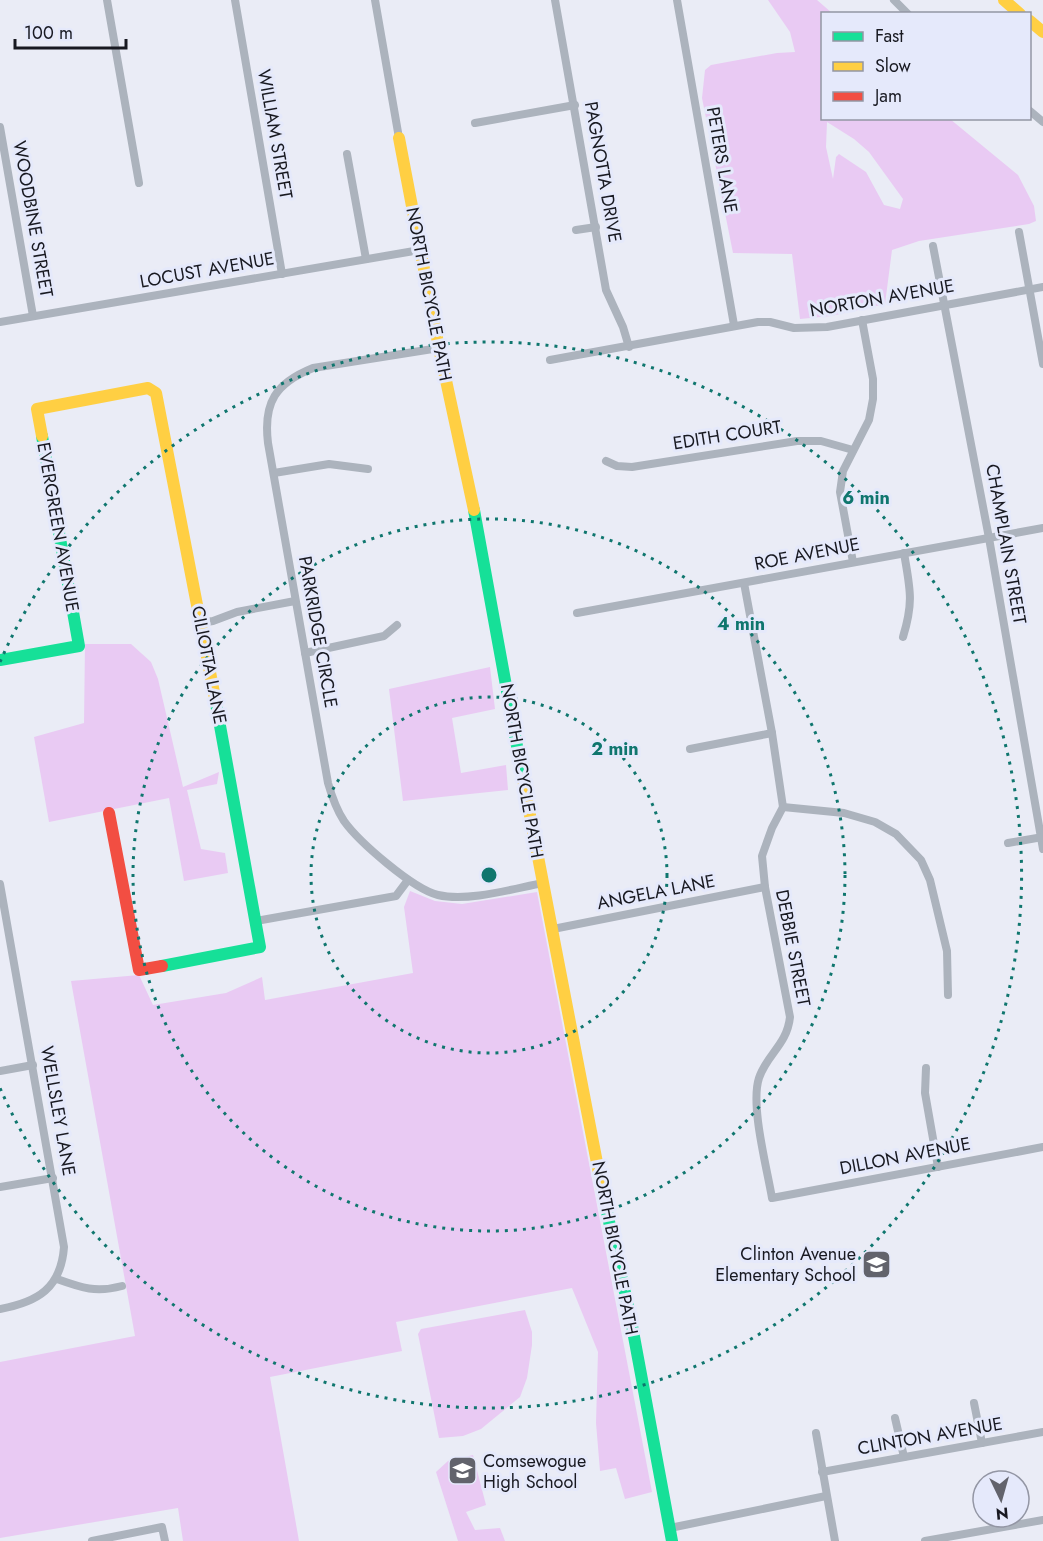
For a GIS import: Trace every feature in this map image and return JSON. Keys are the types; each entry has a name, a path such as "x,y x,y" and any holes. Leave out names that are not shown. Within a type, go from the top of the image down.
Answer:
{"street":[{"path":"107,0 139,183"},
{"name":"WILLIAM STREET","path":"235,0 282,274"},
{"name":"NORTH BICYCLE PATH","path":"375,0 439,348 474,509 543,883 603,1193 630,1315 672,1541"},
{"name":"PAGNOTTA DRIVE","path":"555,0 606,290 629,346"},
{"name":"PETERS LANE","path":"676,0 735,326"},
{"path":"894,0 906,12"},
{"path":"1004,0 1018,12"},
{"path":"1031,23 1043,32"},
{"path":"478,122 575,105"},
{"path":"1031,113 1043,122"},
{"name":"WOODBINE STREET","path":"0,127 33,316"},
{"path":"347,154 366,259"},
{"path":"576,230 596,226"},
{"path":"1019,232 1043,364"},
{"name":"CHAMPLAIN STREET","path":"933,246 1043,849"},
{"name":"LOCUST AVENUE","path":"0,322 420,249"},
{"name":"NORTON AVENUE","path":"550,360 735,326 770,322 794,328 808,328 1043,287"},
{"path":"853,562 840,492 843,471 862,437 869,420 873,399 873,379 862,320"},
{"name":"PARKRIDGE CIRCLE","path":"439,348 313,368 296,375 285,383 270,403 266,416 268,443 328,783 334,803 351,831 408,880 423,889 438,895 455,897 543,883"},
{"name":"EVERGREEN AVENUE","path":"0,660 79,646 37,409 148,388"},
{"name":"CILIOTTA LANE","path":"110,813 139,970 260,947 187,547 156,393 148,388"},
{"name":"EDITH COURT","path":"606,461 617,466 632,466 797,441 821,441 853,450"},
{"path":"274,473 328,464 368,469"},
{"name":"ROE AVENUE","path":"577,613 1043,528"},
{"path":"903,637 912,596 904,553"},
{"path":"744,583 772,733 783,807 844,813 875,822 896,834 921,860 930,880 947,951 948,994"},
{"path":"200,623 237,612 295,601"},
{"path":"304,652 384,636 397,625"},
{"path":"690,749 772,733"},
{"name":"DEBBIE STREET","path":"772,1198 756,1095 764,1068 784,1041 790,1017 765,887 762,856 772,828 783,807"},
{"path":"1008,843 1042,837"},
{"path":"256,921 396,896 408,880"},
{"name":"WELLSLEY LANE","path":"0,884 5,936 33,1065 64,1247 57,1279"},
{"name":"ANGELA LANE","path":"553,929 765,887"},
{"path":"0,1071 33,1065"},
{"path":"926,1068 925,1093 938,1167"},
{"name":"DILLON AVENUE","path":"772,1198 1043,1147"},
{"path":"0,1187 53,1178"},
{"path":"0,1309 33,1299 57,1279 91,1290 105,1291 122,1286"},
{"path":"974,1404 982,1443"},
{"path":"895,1418 904,1457"},
{"name":"CLINTON AVENUE","path":"822,1472 1043,1432"},
{"path":"816,1433 835,1541"},
{"path":"670,1528 826,1496"},
{"path":"925,1541 1043,1520"},
{"path":"92,1541 162,1527 165,1541"}],"shaded area":[{"path":"768,0 817,0 831,12 821,12 821,120 951,120 1018,175 1034,206 1036,221 919,241 892,250 885,304 831,316 800,319 792,254 733,253 702,98 705,70 711,65 795,52 790,32","holes":["827,122 854,139 869,152 903,199 900,209 884,205 866,172 839,154 836,157 833,179 826,147"]},
{"path":"85,644 131,644 151,662 158,679 183,787 219,772 217,784 187,790 201,849 225,853 228,873 184,881 169,798 49,822 34,737 84,723"},
{"path":"490,667 495,709 452,718 461,773 506,765 508,790 403,801 389,689"},
{"path":"410,891 435,901 462,904 537,892 652,1492 625,1499 616,1468 600,1471 596,1423 598,1352 572,1288 396,1322 402,1351 270,1377 299,1541 183,1541 178,1508 0,1538 0,1362 135,1336 71,981 139,975 153,1005 226,993 262,977 265,1000 413,973 404,907"},
{"path":"525,1310 532,1332 532,1345 527,1378 520,1397 481,1429 463,1436 439,1438 418,1334 421,1329"},
{"path":"473,1455 486,1505 466,1512 475,1530 500,1528 505,1541 458,1541 436,1472 448,1461"}],"traffic: fast":[{"path":"0,660 79,646 42,436"},
{"path":"474,510 523,779"},
{"path":"162,966 260,947 215,698"},
{"path":"604,1199 630,1315 672,1541"}],"traffic: slow":[{"path":"1004,0 1018,12"},
{"path":"1031,22 1043,32"},
{"path":"399,138 439,348 474,510"},
{"path":"42,436 37,409 148,388 156,393 215,698"},
{"path":"523,779 604,1199"}],"traffic: jam":[{"path":"109,813 139,970 162,966"}],"place":[{"name":"Clinton Avenue Elementary School","path":"877,1264"},
{"name":"Comsewogue High School","path":"462,1471"}]}
